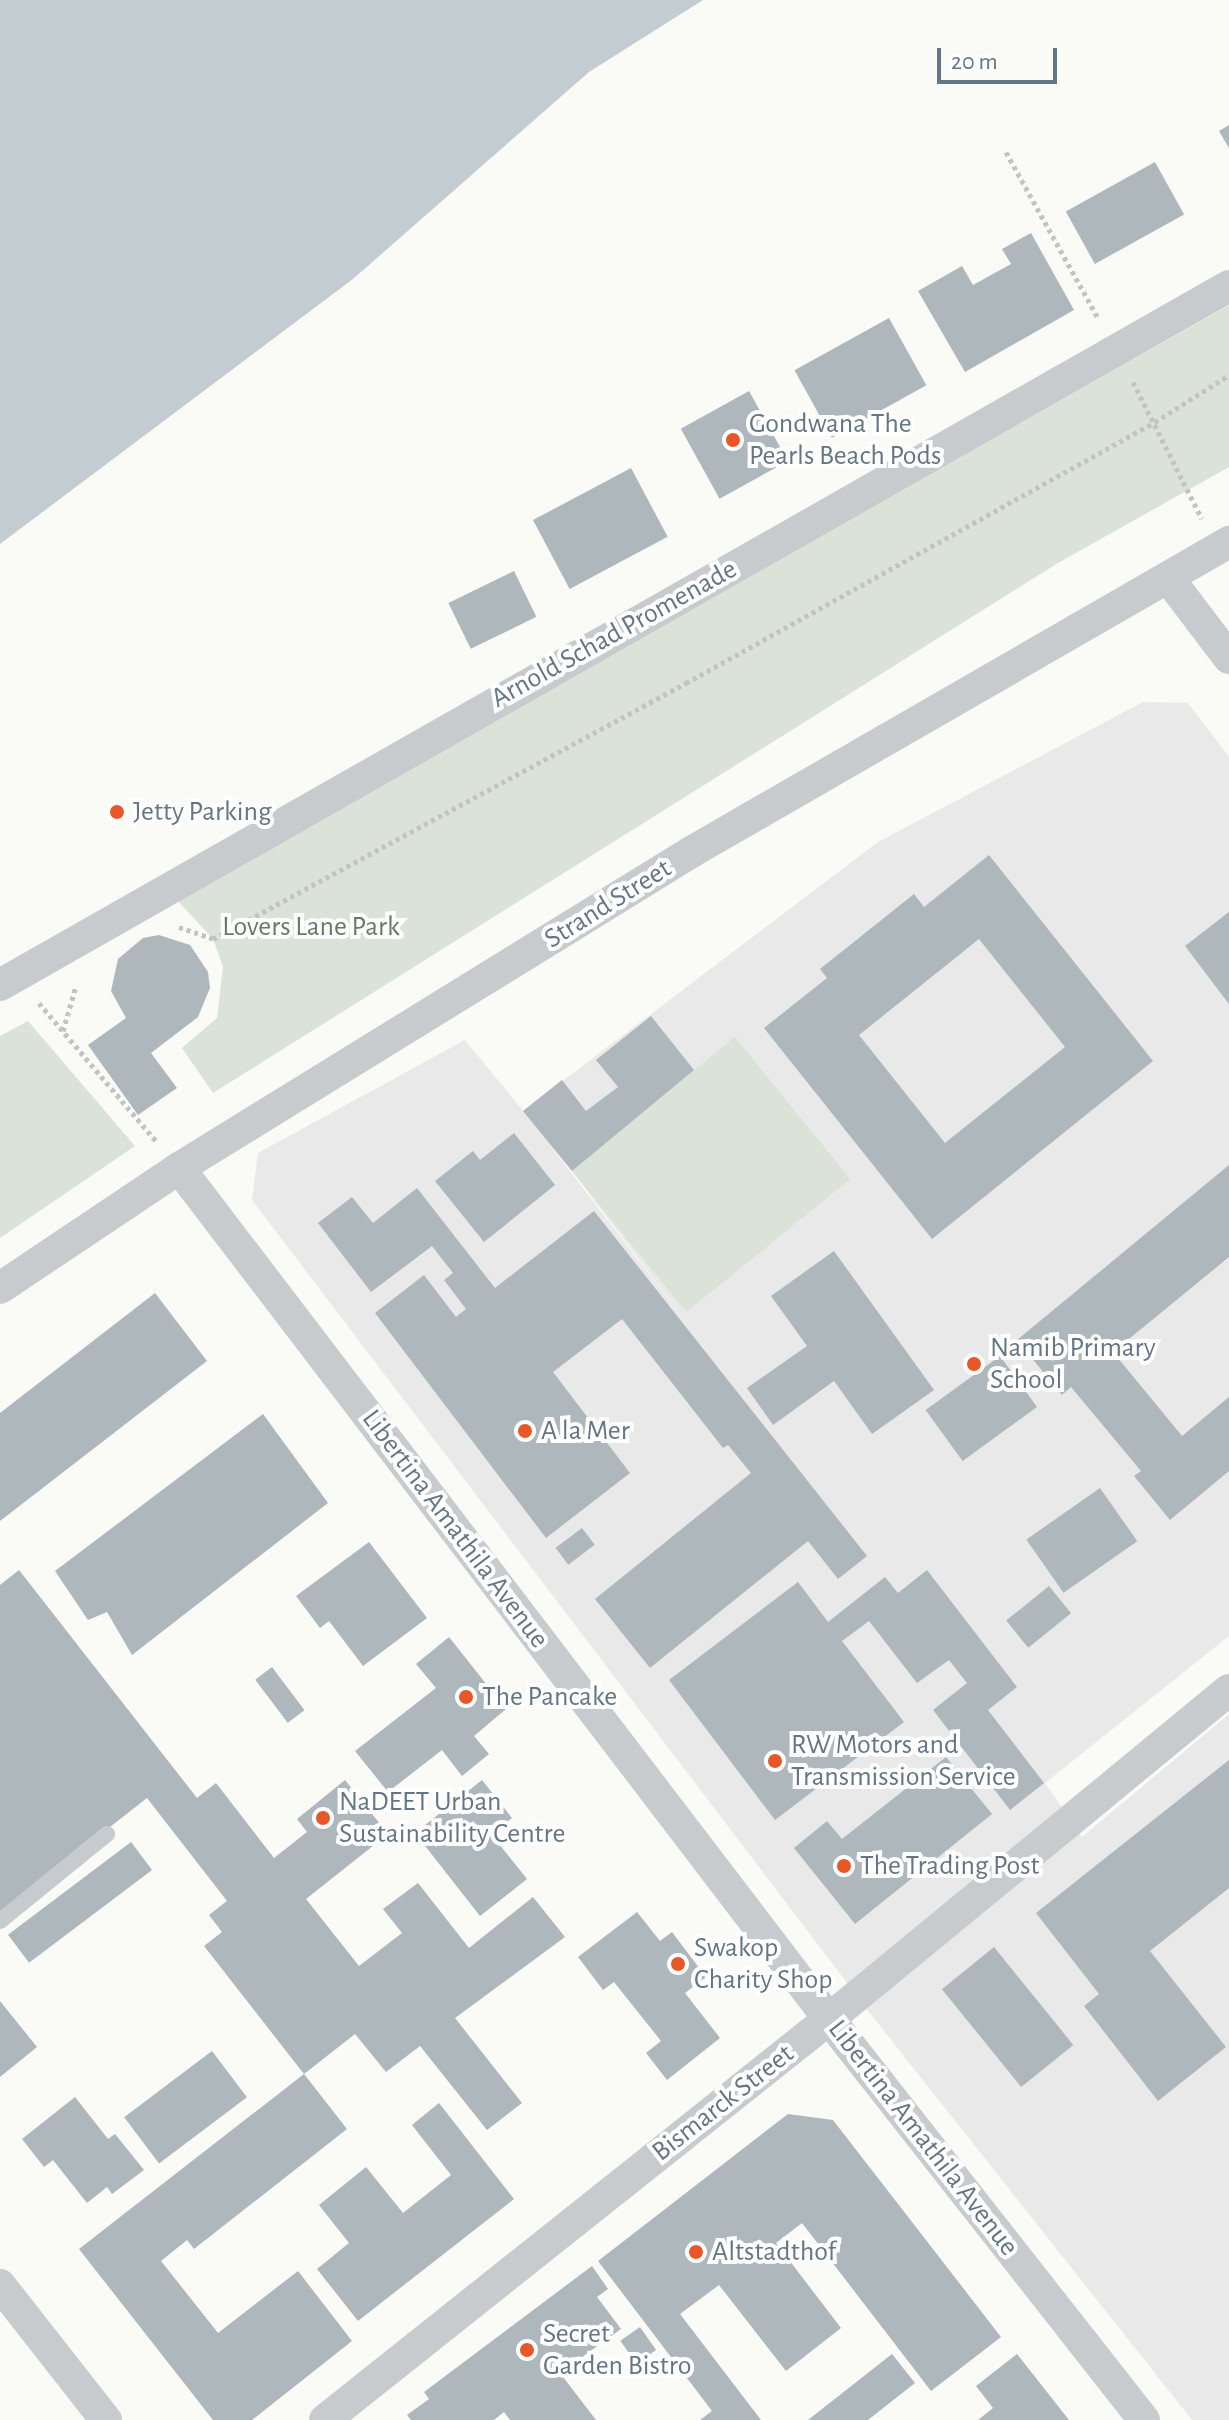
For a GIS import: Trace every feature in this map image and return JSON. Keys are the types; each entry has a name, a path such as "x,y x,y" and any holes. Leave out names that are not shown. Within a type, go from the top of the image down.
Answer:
{"street":[{"name":"Arnold Schad Promenade","path":"8,980 1229,286"},
{"name":"Strand Street","path":"0,1288 179,1168 693,851 1169,579 1225,552"},
{"path":"1169,579 1229,658"},
{"name":"Libertina Amathila Avenue","path":"179,1168 829,2019 1144,2420"},
{"name":"Bismarck Street","path":"325,2420 829,2019 1229,1690"},
{"path":"0,2285 106,2420"}],"lane":[{"path":"0,1921 107,1834"}],"path":[{"path":"170,926 213,939 713,668 1155,422 1229,375"},
{"path":"8,980 63,1031 179,1168"},
{"path":"63,1031 79,981"}],"shaded area":[{"path":"0,0 703,0 589,72 353,279 0,544"},
{"path":"1143,702 1188,703 1229,757 1229,1636 1045,1783 1082,1837 1229,1714 1229,2420 1192,2420 873,2017 252,1200 258,1153 465,1040 523,1111 878,842","holes":["549,1144 572,1171 703,1344"]}],"green space":[{"name":"Lovers Lane Park","path":"1229,305 1229,467 1058,563 213,1093 182,1048 217,1018 223,967 213,939 177,900"},
{"path":"28,1021 135,1146 0,1238 0,1036"},
{"path":"735,1037 850,1179 686,1312 571,1170"}],"building":[{"path":"1229,125 1229,148 1219,131"},
{"path":"1155,162 1184,214 1095,264 1066,211"},
{"path":"1031,233 1074,310 965,372 918,291 962,266 973,285 1011,264 1002,249"},
{"path":"889,318 926,385 832,438 795,370"},
{"path":"749,391 788,461 720,499 681,429"},
{"path":"631,468 668,537 570,589 533,520"},
{"path":"514,571 536,617 471,649 448,603"},
{"path":"989,855 1153,1061 932,1239 764,1028 827,978 820,969 914,894 924,907","holes":["979,939 1065,1047 945,1143 859,1035"]},
{"path":"1229,912 1229,1004 1185,946"},
{"path":"159,935 190,945 208,972 210,988 198,1017 151,1053 177,1088 138,1115 88,1045 126,1018 111,991 118,959 143,938"},
{"path":"651,1016 694,1070 572,1171 523,1111 562,1080 586,1111 618,1087 596,1060"},
{"path":"514,1133 555,1185 484,1242 435,1181 473,1151 480,1160"},
{"path":"1229,1165 1229,1257 1113,1352 1182,1436 1229,1397 1229,1471 1170,1520 1134,1476 1141,1471 1071,1387 1062,1395 1017,1340"},
{"path":"417,1188 495,1288 594,1211 867,1556 838,1579 808,1541 650,1668 595,1599 751,1473 728,1445 723,1448 622,1319 553,1372 630,1473 546,1538 375,1313 424,1275 456,1317 466,1309 444,1280 453,1273 432,1246 371,1292 318,1223 352,1197 373,1223"},
{"path":"834,1251 934,1390 872,1434 834,1381 773,1425 747,1388 807,1346 771,1296"},
{"path":"155,1293 207,1361 0,1521 0,1413"},
{"path":"1000,1356 1037,1407 963,1461 926,1410"},
{"path":"263,1414 328,1503 132,1655 107,1612 88,1620 55,1571"},
{"path":"1100,1488 1137,1541 1064,1593 1026,1540"},
{"path":"582,1528 595,1545 568,1565 556,1548"},
{"path":"369,1542 427,1618 363,1666 329,1621 320,1628 296,1596"},
{"path":"19,1570 197,1798 216,1783 274,1858 307,1832 297,1819 345,1780 388,1834 306,1899 359,1966 402,1933 383,1909 418,1883 469,1948 533,1897 565,1937 455,2018 522,2103 487,2130 420,2046 386,2072 355,2034 304,2074 204,1946 222,1932 209,1915 227,1901 147,1798 0,1913 0,1585"},
{"path":"927,1570 1017,1687 988,1710 1044,1783 1010,1810 933,1710 967,1683 949,1660 917,1683 869,1621 842,1641 904,1722 775,1820 669,1680 798,1582 828,1622 885,1577 898,1593"},
{"path":"1049,1586 1071,1613 1028,1648 1006,1621"},
{"path":"449,1637 506,1709 474,1736 489,1754 462,1776 442,1750 388,1792 355,1751 436,1688 416,1664"},
{"path":"272,1667 304,1710 288,1723 255,1680"},
{"path":"946,1757 992,1814 855,1924 794,1848 827,1821 842,1839"},
{"path":"1229,1760 1229,1888 1150,1951 1226,2047 1158,2101 1084,2006 1099,1994 1036,1913"},
{"path":"482,1780 512,1818 491,1834 527,1879 480,1916 415,1833"},
{"path":"131,1842 152,1870 29,1963 8,1935"},
{"path":"637,1912 660,1941 672,1932 706,1977 685,1993 720,2038 667,2080 646,2053 661,2041 614,1982 603,1990 578,1957"},
{"path":"994,1947 1073,2045 1021,2087 942,1989"},
{"path":"0,2001 37,2047 0,2077"},
{"path":"212,2051 247,2097 159,2164 124,2117"},
{"path":"304,2074 347,2129 194,2249 187,2240 161,2261 218,2333 298,2271 352,2341 252,2420 213,2420 79,2249"},
{"path":"75,2097 108,2139 115,2134 144,2170 112,2194 107,2187 87,2203 53,2160 44,2167 22,2139"},
{"path":"439,2103 514,2199 358,2321 317,2269 349,2243 319,2205 366,2167 403,2213 451,2175 412,2125"},
{"name":"Altstadthof","path":"788,2114 833,2120 1001,2337 931,2391 802,2223 776,2243 841,2328 786,2371 719,2285 680,2314 761,2420 700,2420 712,2411 598,2261"},
{"path":"592,2266 608,2289 597,2297 621,2329 560,2373 596,2420 510,2420 504,2412 494,2420 411,2420 407,2415 429,2399 424,2392"},
{"path":"640,2327 656,2350 636,2364 620,2341"},
{"path":"892,2354 915,2383 868,2420 808,2420"},
{"path":"1017,2354 1069,2420 978,2420 993,2408 976,2386"}],"place":[{"name":"Gondwana The Pearls Beach Pods","path":"733,440"},
{"name":"Jetty Parking","path":"117,812"},
{"name":"Namib Primary School","path":"974,1364"},
{"name":"A la Mer","path":"525,1431"},
{"name":"The Pancake","path":"466,1697"},
{"name":"RW Motors and Transmission Service","path":"775,1761"},
{"name":"NaDEET Urban Sustainability Centre","path":"323,1818"},
{"name":"The Trading Post","path":"844,1866"},
{"name":"Swakop Charity Shop","path":"678,1964"},
{"name":"Altstadthof","path":"696,2252"},
{"name":"Secret Garden Bistro","path":"527,2350"}]}
